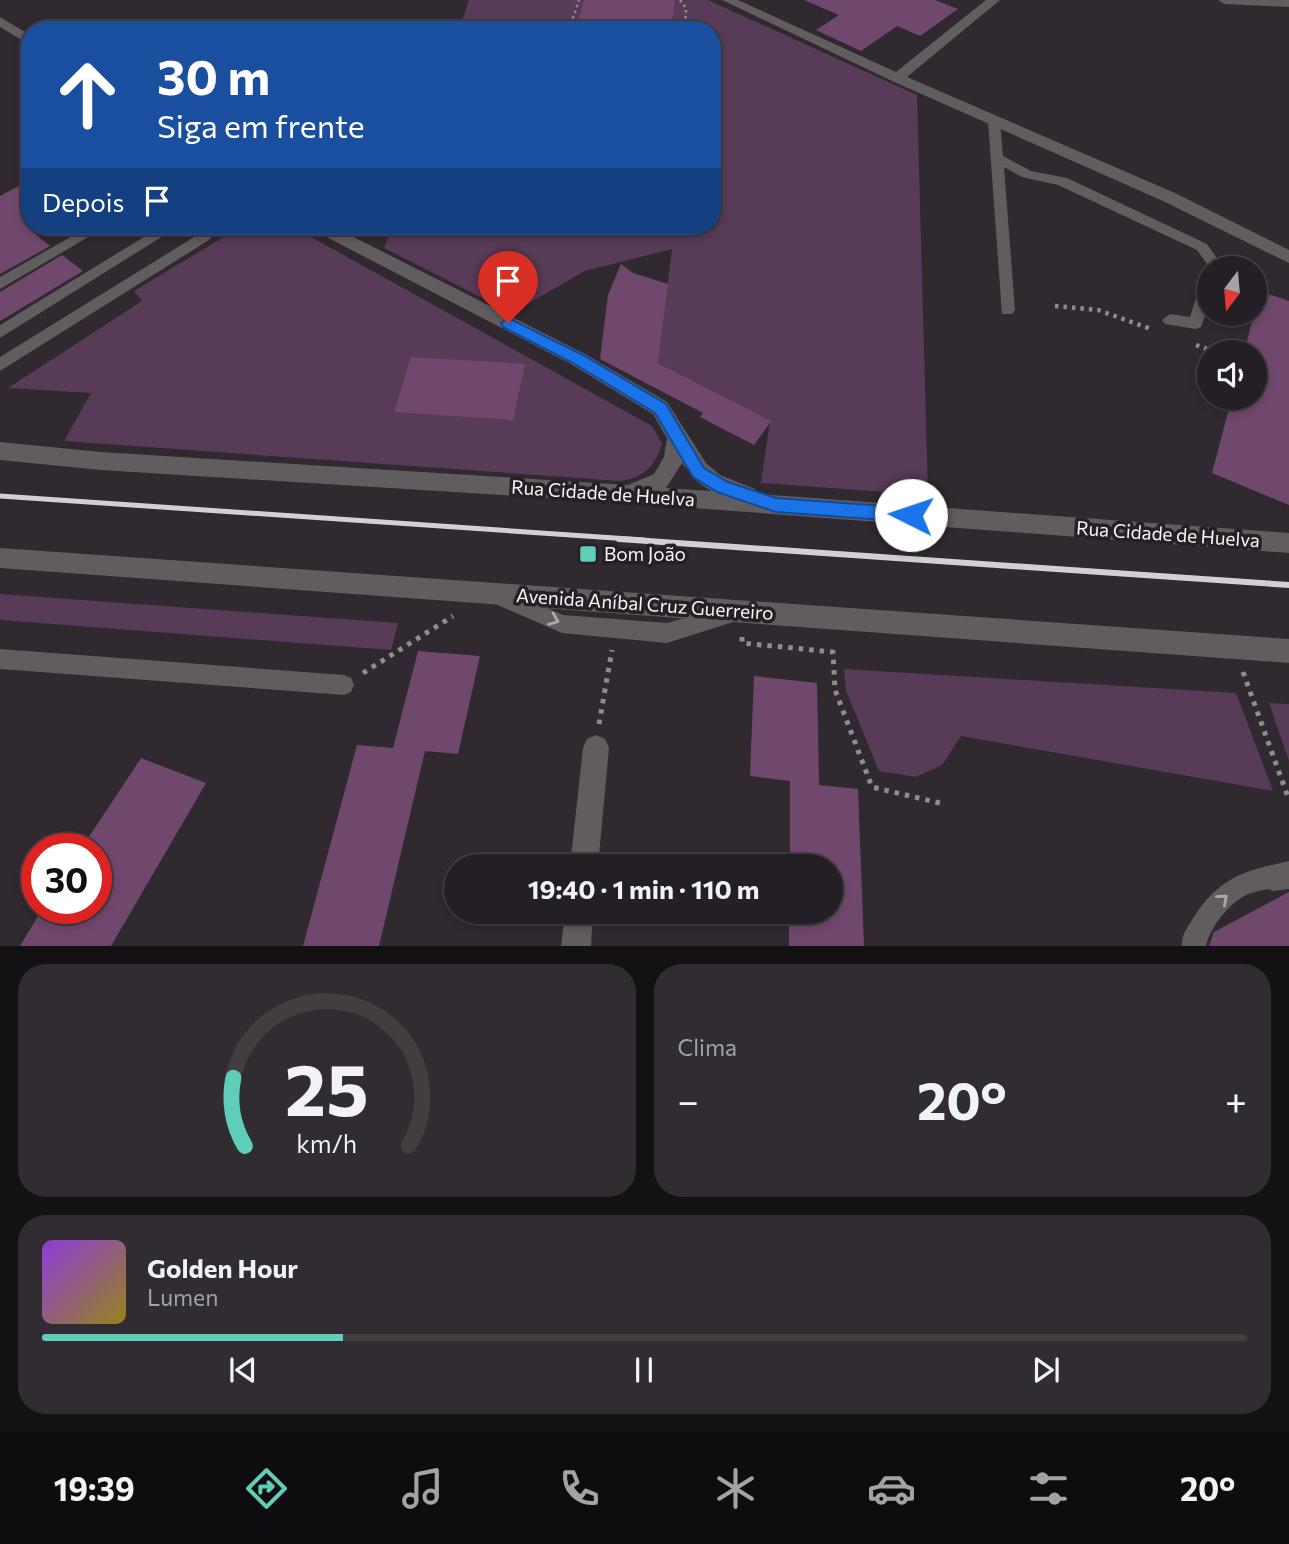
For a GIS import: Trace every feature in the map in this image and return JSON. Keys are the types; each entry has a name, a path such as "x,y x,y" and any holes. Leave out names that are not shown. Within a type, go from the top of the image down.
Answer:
{"street":[{"path":"728,0 897,78 1169,197 1289,257"},
{"path":"897,78 994,0"},
{"path":"1224,0 1289,3"},
{"path":"0,21 21,35"},
{"path":"337,235 578,359 660,408 699,472 723,488 776,505"},
{"path":"628,494 661,480 674,459 677,438"},
{"name":"Rua Cidade de Huelva","path":"0,451 101,461 628,494 1289,542"},
{"name":"Avenida Aníbal Cruz Guerreiro","path":"0,558 1289,651"},
{"path":"585,854 596,748"},
{"path":"576,946 578,924"}],"lane":[{"path":"994,121 1007,310"},
{"path":"997,158 1027,174 1062,181 1202,247 1208,256"},
{"path":"0,284 84,235"},
{"path":"0,332 157,235"},
{"path":"0,365 205,235"},
{"path":"1167,327 1196,323 1197,320"},
{"path":"491,593 562,624 667,633 740,611"},
{"path":"0,659 344,685"},
{"path":"1195,946 1193,941 1217,901 1249,879 1281,876"}],"path":[{"path":"572,21 579,0"},
{"path":"680,0 686,8 685,21"},
{"path":"1055,306 1098,310 1167,327"},
{"path":"1189,342 1197,345"},
{"path":"344,685 491,593"},
{"path":"740,611 742,643 833,652 835,690 872,787 944,804"},
{"path":"596,748 615,628"},
{"path":"1248,686 1289,800"}],"shaded area":[{"path":"469,0 708,0 917,95 928,495 761,483 770,421 658,363 672,249 585,271 512,313 384,248 389,235 721,235 721,21 462,21"},
{"path":"227,235 307,235 652,426 662,444 647,470 636,477 620,481 64,441 91,393 8,388 142,301 134,291"},
{"path":"0,594 398,623 391,650 0,620"},
{"path":"844,669 1236,693 1273,791 961,736 942,765 916,777 879,771 846,691"},
{"path":"1269,703 1289,704 1289,761"}],"building":[{"path":"584,0 675,0 672,21 578,21"},
{"path":"804,0 935,0 958,9 920,36 897,26 861,51 816,30 839,15"},
{"path":"21,185 21,235 36,235 50,246 0,274 0,196"},
{"path":"62,255 83,271 0,321 0,292"},
{"path":"621,264 633,273 668,284 658,363 771,421 754,445 700,417 703,413 600,359 608,295"},
{"path":"1267,293 1289,301 1289,505 1212,473 1229,410 1267,410 1267,340 1247,340 1251,326 1267,326"},
{"path":"411,357 525,364 513,420 394,412"},
{"path":"418,651 480,656 458,754 425,751 379,946 303,946 357,745 393,748"},
{"path":"754,676 817,683 819,785 858,789 864,946 789,946 789,924 843,924 843,854 790,854 790,781 750,776"},
{"path":"141,758 206,783 111,946 20,946 33,924 112,924 112,833 92,833"},
{"path":"1289,892 1289,946 1209,946 1214,932"}],"railway":[{"path":"0,496 644,540"},
{"path":"619,539 1289,585"}],"place":[{"name":"Bom João","path":"588,554"}],"route":[{"path":"508,323 578,359 660,408 699,472 723,488 776,505 911,515"}]}
